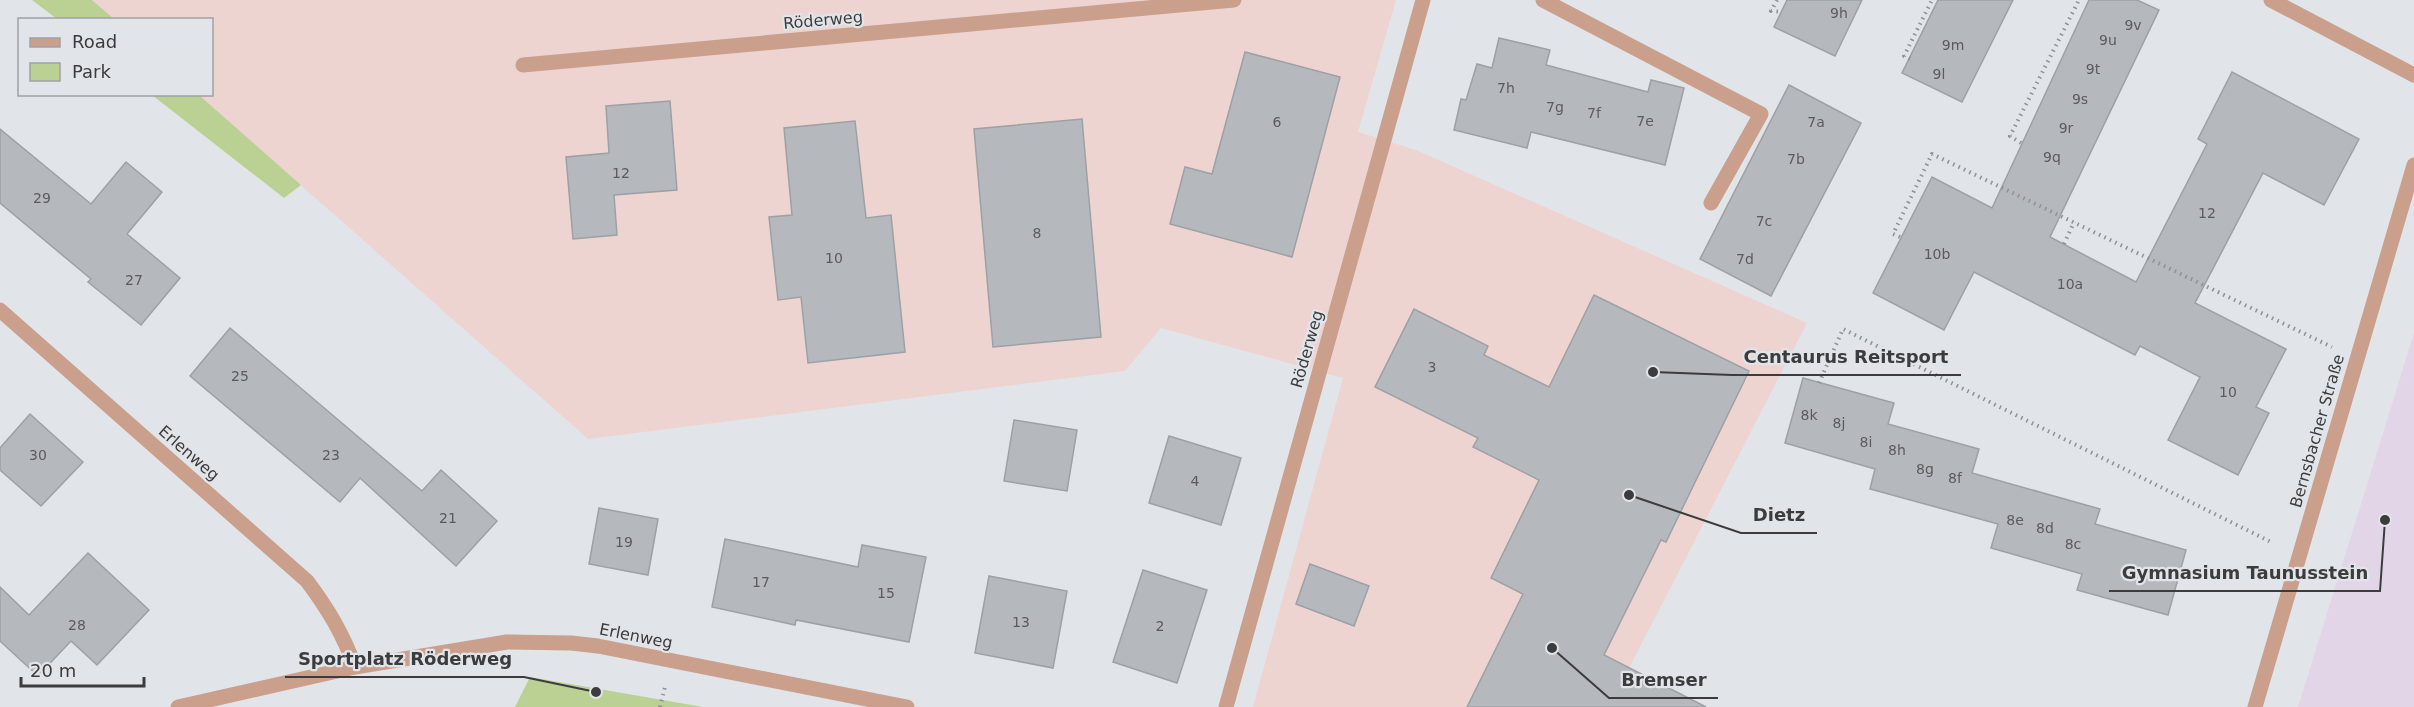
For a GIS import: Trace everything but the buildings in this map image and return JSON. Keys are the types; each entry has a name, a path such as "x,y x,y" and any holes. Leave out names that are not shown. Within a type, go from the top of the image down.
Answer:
{"street":[{"name":"Röderweg","path":"523,65 1234,0"},
{"name":"Röderweg","path":"1226,707 1423,0"},
{"path":"1543,0 1761,114 1711,203"},
{"path":"2271,0 2414,75"},
{"name":"Bernsbacher Straße","path":"2255,707 2414,165"},
{"name":"Erlenweg","path":"0,310 307,581 330,610 345,640 354,667"},
{"name":"Erlenweg","path":"178,707 354,667 507,642 571,643 598,646 908,707"}],"path":[{"path":"1777,0 1771,11 1782,12"},
{"path":"1910,59 1904,56 1932,0"},
{"path":"2022,143 2010,136 2079,0"},
{"path":"1900,237 1893,234 1932,154 2357,359"},
{"path":"2064,244 2074,222"},
{"path":"1819,383 1843,329 2299,557"}],"shaded area":[{"path":"92,0 1396,0 1358,132 1416,150 1807,323 1609,707 1253,707 1343,378 1161,328 1125,371 588,439 200,96 213,96 213,18 113,18"},
{"path":"2414,333 2414,707 2298,707"}],"green space":[{"path":"32,0 92,0 113,18 56,18"},
{"path":"153,96 200,96 301,185 284,198"},
{"path":"530,677 703,707 515,707"}],"place":[{"name":"Centaurus Reitsport","path":"1653,372"},
{"name":"Dietz","path":"1629,495"},
{"name":"Gymnasium Taunusstein","path":"2385,520"},
{"name":"Bremser","path":"1552,648"},
{"name":"Sportplatz Röderweg","path":"596,692"}]}
